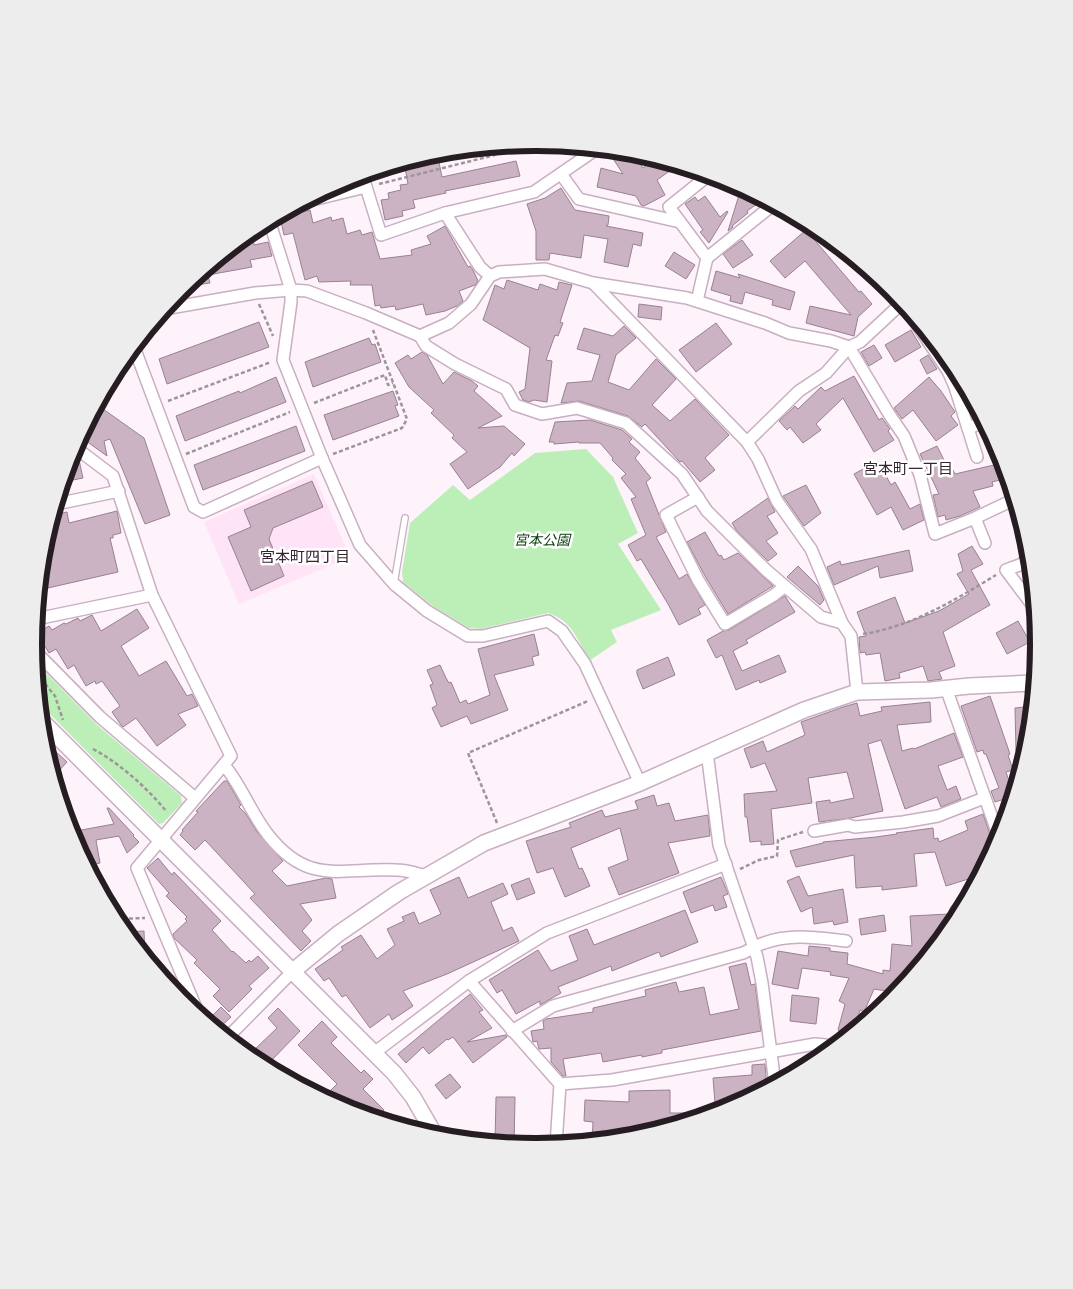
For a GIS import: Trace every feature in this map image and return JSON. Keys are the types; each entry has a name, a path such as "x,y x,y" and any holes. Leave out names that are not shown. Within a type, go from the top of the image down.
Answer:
{"street":[{"path":"364,182 381,235 445,213 534,192 590,154"},
{"path":"561,174 579,199 680,222"},
{"path":"703,180 669,207 707,258"},
{"path":"330,196 366,187"},
{"path":"697,301 707,258 768,208"},
{"path":"445,213 480,266 490,276"},
{"path":"272,228 292,290 283,360 322,458 360,545 394,584 427,611 468,636 483,636 548,622 562,631 585,664 640,783"},
{"path":"420,336 449,323 471,304 490,276 499,272 545,269 593,284 687,298 765,322 789,333 831,341 849,347 904,436 920,476 935,534 1009,502"},
{"path":"593,284 747,442 758,459 777,501 811,549 842,623 851,636 857,692"},
{"path":"177,306 255,293 292,290 308,291 366,312 420,336 426,346 455,364 506,389 515,405 542,414 577,408 626,423 682,474 707,511 784,587 821,617 842,623"},
{"path":"747,442 799,391 830,370 849,347 860,342 897,307"},
{"path":"137,355 194,507 203,512 322,458"},
{"path":"949,373 977,457"},
{"path":"968,428 979,424"},
{"path":"81,452 113,476 152,595 231,756 137,868 192,999"},
{"path":"64,502 119,491"},
{"path":"698,497 666,515 698,580 725,624 784,587"},
{"path":"975,518 985,543"},
{"path":"1023,563 1006,570 1027,592"},
{"path":"44,617 152,595"},
{"path":"43,659 100,717 195,798"},
{"path":"232,1033 293,971 338,934 400,892 484,843 640,783 804,710 857,692 931,690 1028,683"},
{"path":"946,688 995,828"},
{"path":"50,729 374,1053 414,1097 432,1127"},
{"path":"707,752 719,845 754,948 762,983 774,1077"},
{"path":"224,765 233,774 267,833 288,855 303,865 328,872 398,870 427,876"},
{"path":"814,831 848,825 855,827 938,816 984,798"},
{"path":"374,1053 469,981 547,933 728,869"},
{"path":"512,1031 553,1006 743,953 763,943 784,937 804,936 846,942"},
{"path":"469,981 560,1084 556,1137"},
{"path":"560,1084 612,1080 771,1050 815,1044 825,1045"}],"lane":[{"path":"394,584 405,518"}],"path":[{"path":"366,187 509,152"},
{"path":"156,405 275,360 283,360 255,293"},
{"path":"322,458 402,428 407,419 366,312"},
{"path":"175,458 385,375 388,385 393,382"},
{"path":"851,636 881,631 945,605 1006,570"},
{"path":"45,683 55,696 65,724"},
{"path":"502,836 468,753 600,696"},
{"path":"87,746 108,757 154,796 175,822"},
{"path":"728,869 777,856 778,840 788,836"},
{"path":"126,918 152,917"}],"shaded area":[{"path":"314,474 350,557 239,604 204,522"}],"green space":[{"name":"宮本公園","path":"586,449 613,477 638,533 618,544 661,610 611,630 617,642 589,661 569,626 556,616 548,613 481,629 469,628 434,607 403,582 402,572 410,523 453,485 470,500 535,453"},
{"path":"44,671 96,724 181,796 182,803 163,823 159,824 47,711"}],"building":[{"path":"612,157 639,161 643,168 649,164 672,169 657,180 665,195 644,206 641,205 636,196 597,187 601,168 623,174"},
{"path":"439,160 442,177 516,161 520,176 445,191 446,193 413,200 415,208 402,211 403,216 385,220 381,200 389,199 388,193 401,190 400,185 408,184 405,168"},
{"path":"561,188 575,210 609,216 608,225 606,226 643,233 641,246 633,244 628,267 604,262 608,239 584,235 581,258 550,253 549,260 536,260 536,231 527,204 545,198"},
{"path":"739,195 758,203 747,211 748,213 728,231"},
{"path":"705,196 720,217 728,212 709,243 700,232 703,230 685,204 695,197 698,201"},
{"path":"310,210 313,223 331,217 332,221 343,218 347,234 360,230 362,235 372,232 380,259 412,255 411,250 431,244 427,236 445,226 478,281 475,285 459,291 463,301 457,306 426,315 423,304 396,310 395,306 381,308 380,305 375,306 372,285 350,285 351,281 319,282 317,276 305,280 293,233 284,235 281,222 297,213"},
{"path":"805,230 808,232 859,292 861,291 872,304 858,317 854,336 806,323 810,306 851,315 805,261 785,278 770,261"},
{"path":"253,240 254,245 268,242 272,256 250,260 252,267 209,275"},
{"path":"742,240 753,255 733,268 723,254"},
{"path":"674,252 695,265 686,279 665,266"},
{"path":"716,271 740,278 738,274 795,292 790,310 772,305 773,300 745,292 742,304 730,301 731,296 711,290"},
{"path":"208,276 210,283 198,285"},
{"path":"507,280 538,290 540,284 557,290 559,282 572,285 560,322 563,323 558,336 555,335 546,360 552,361 547,402 523,400 519,392 525,389 530,348 483,320 495,285 504,289"},
{"path":"639,304 662,307 661,320 638,317"},
{"path":"259,322 269,347 167,384 159,359"},
{"path":"716,323 732,344 696,372 679,350"},
{"path":"624,326 636,338 616,355 608,382 629,390 656,359 676,379 652,405 670,421 695,399 729,435 705,458 715,470 700,482 645,424 642,427 628,416 579,401 561,403 567,383 592,381 600,355 577,349 584,328 613,336"},
{"path":"911,330 921,347 895,362 885,345"},
{"path":"369,338 372,345 375,344 381,362 313,387 305,362"},
{"path":"874,345 882,358 869,366 861,352"},
{"path":"422,352 427,355 443,384 454,372 472,381 478,386 474,391 502,416 478,428 504,426 525,444 514,456 512,453 500,467 468,489 450,464 467,452 452,438 454,435 431,413 434,410 409,387 395,363 408,355 411,359"},
{"path":"928,355 937,369 927,374 920,360"},
{"path":"854,376 879,420 882,418 890,429 888,431 894,440 874,452 843,398 816,424 821,430 803,443 790,427 787,430 779,421 795,406 798,409 821,387 825,391"},
{"path":"276,377 286,402 185,441 176,416 239,391 240,393"},
{"path":"929,377 955,412 951,416 958,425 936,441 913,410 902,419 894,408"},
{"path":"393,391 398,405 395,406 399,416 333,440 324,415"},
{"path":"103,409 144,438 170,515 145,524 110,439 104,441 107,456 86,441"},
{"path":"590,420 622,430 632,439 629,442 640,452 635,458 651,478 646,482 666,532 656,537 679,579 687,574 705,605 698,609 701,614 679,625 641,559 637,561 628,545 646,535 631,499 636,497 621,478 626,474 612,460 613,458 600,443 554,444 554,442 549,442 555,422"},
{"path":"296,426 305,451 203,490 194,465"},
{"path":"937,446 945,462 948,461 955,474 994,465 1002,480 992,482 993,486 973,491 980,507 946,520 945,515 938,517 933,495 939,494 920,454"},
{"path":"78,460 79,460 83,478 71,480"},
{"path":"878,461 891,485 895,482 910,509 920,504 924,520 903,530 891,507 877,515 854,474"},
{"path":"312,481 323,507 273,528 269,539 284,576 251,591 228,537 251,527 244,510"},
{"path":"806,485 821,513 804,526 783,496"},
{"path":"768,498 775,512 767,516 778,533 766,541 777,554 768,561 737,531 732,523"},
{"path":"117,511 121,533 110,538 118,572 48,588 47,580 52,548 60,514 67,512 69,523"},
{"path":"705,532 719,556 721,555 724,560 738,553 773,586 728,614 687,542"},
{"path":"972,546 983,564 971,570 990,605 943,632 955,666 939,672 942,679 928,681 923,666 899,673 900,678 885,681 880,653 866,655 865,652 860,653 859,637 866,636 857,612 895,597 905,623 939,611 969,594 957,574 963,571 958,554"},
{"path":"909,550 913,571 880,578 878,566 834,585 827,567 840,561 841,565"},
{"path":"798,566 818,586 824,600 820,605 787,577"},
{"path":"785,596 795,612 746,640 748,643 733,651 742,671 779,655 786,672 760,683 759,680 736,690 722,655 716,658 707,640 723,631 729,630"},
{"path":"137,609 149,628 121,646 139,676 166,661 187,696 192,694 198,706 178,714 186,725 157,746 136,718 123,727 121,725 112,712 120,706 102,681 96,684 95,681 86,686 74,665 68,669 56,649 49,653 42,642 43,630 49,626 52,630 64,623 66,624 78,618 80,621 92,615 101,631"},
{"path":"1018,621 1030,642 1007,654 996,633"},
{"path":"534,634 539,655 532,657 534,665 494,675 508,710 471,724 467,716 441,727 432,708 437,705 430,685 433,684 427,670 440,665 449,683 451,682 460,703 466,700 468,704 490,695 478,649"},
{"path":"668,657 675,675 643,689 637,670"},
{"path":"990,696 1010,754 1008,755 1013,770 1006,772 1010,784 1005,799 995,802 991,791 999,788 986,754 984,754 983,750 977,752 961,706"},
{"path":"930,702 931,722 897,725 902,751 914,749 954,733 963,757 938,766 947,790 956,786 961,799 941,807 937,797 905,809 881,740 868,744 883,811 819,822 816,802 830,800 830,803 854,798 847,772 808,778 812,803 771,809 774,844 761,845 761,841 750,842 747,817 745,817 744,794 777,791 765,763 751,768 744,749 763,741 767,752 805,735 801,722 857,703 860,716 882,711 881,707"},
{"path":"1026,707 1019,750 1016,751 1015,708"},
{"path":"54,750 67,762 59,771"},
{"path":"224,781 227,781 241,805 239,807 246,814 257,832 283,861 272,871 287,886 326,878 332,879 336,898 300,904 312,920 302,931 311,941 301,951 250,898 255,894 205,840 195,850 180,835 182,830 198,812 196,811"},
{"path":"654,795 657,806 669,803 675,821 708,815 710,836 668,843 679,873 619,895 608,868 628,860 620,828 571,848 579,869 582,868 590,886 565,897 553,868 537,873 526,841 571,827 569,823 602,810 605,817 638,809 635,801"},
{"path":"107,808 139,842 127,853 119,836 96,840 100,863 94,865 79,830 114,824"},
{"path":"983,814 991,838 972,878 946,886 935,852 914,854 917,886 882,890 882,886 856,888 854,855 796,867 790,851 823,842 876,837 933,828 934,839 938,838 939,842 968,830 965,821"},
{"path":"158,858 172,875 174,872 221,921 212,930 232,952 246,963 249,960 251,962 258,956 269,968 249,986 252,989 229,1012 213,996 220,989 194,963 197,960 174,938 173,934 187,921 185,919 187,917 166,896 169,893 147,868"},
{"path":"799,876 808,896 843,889 848,922 834,925 833,921 814,924 812,907 801,912 787,881"},
{"path":"459,877 468,898 503,883 508,894 491,902 503,931 512,927 519,941 447,974 403,991 413,1006 392,1020 389,1014 370,1028 346,995 342,997 329,978 324,981 315,969 343,950 341,947 361,935 377,959 395,945 387,929 404,921 402,917 414,912 419,924 441,914 430,890"},
{"path":"721,877 728,894 723,896 727,907 715,911 713,905 691,913 683,892"},
{"path":"529,878 535,893 517,900 511,885"},
{"path":"685,910 698,942 661,957 659,952 612,971 611,966 558,987 561,993 540,1005 540,1001 516,1014 502,990 497,993 489,980 538,950 551,971 578,960 569,936 587,929 594,945"},
{"path":"884,915 886,931 861,935 859,919"},
{"path":"949,915 908,970 888,991 874,989 864,1012 860,1010 857,1020 843,1031 838,1030 845,1004 839,1001 849,978 830,975 831,972 802,968 798,989 772,984 778,951 808,956 809,946 830,948 830,951 848,953 847,964 883,974 883,970 890,971 892,944 912,946 910,916"},
{"path":"135,931 144,931 145,944"},
{"path":"746,963 751,985 755,984 761,1031 662,1050 662,1053 642,1057 642,1055 603,1062 601,1053 563,1059 566,1076 563,1076 551,1062 551,1048 539,1049 537,1041 533,1042 531,1031 544,1029 543,1021 546,1019 593,1012 593,1008 646,996 645,990 676,982 679,992 704,987 710,1015 739,1009 729,967"},
{"path":"470,994 483,1010 479,1012 492,1028 467,1042 506,1035 507,1037 473,1063 453,1037 447,1039 429,1054 423,1047 406,1063 398,1054"},
{"path":"792,995 819,998 816,1024 790,1021"},
{"path":"221,1007 231,1017 222,1025 212,1016"},
{"path":"278,1008 300,1031 271,1061 255,1050 277,1028 268,1018"},
{"path":"322,1021 337,1037 331,1043 361,1073 364,1070 373,1079 363,1089 384,1110 381,1113 328,1093 337,1084 298,1045"},
{"path":"765,1064 766,1082 726,1101 715,1103 713,1078 752,1075 752,1065"},
{"path":"450,1074 461,1087 446,1099 435,1085"},
{"path":"670,1090 670,1113 692,1113 633,1129 592,1135 593,1122 584,1121 585,1100 629,1102 629,1091"},
{"path":"496,1097 515,1097 514,1137 495,1136"}],"district":[{"name":"宮本町一丁目","path":"908,468"},
{"name":"宮本町四丁目","path":"305,556"}]}
